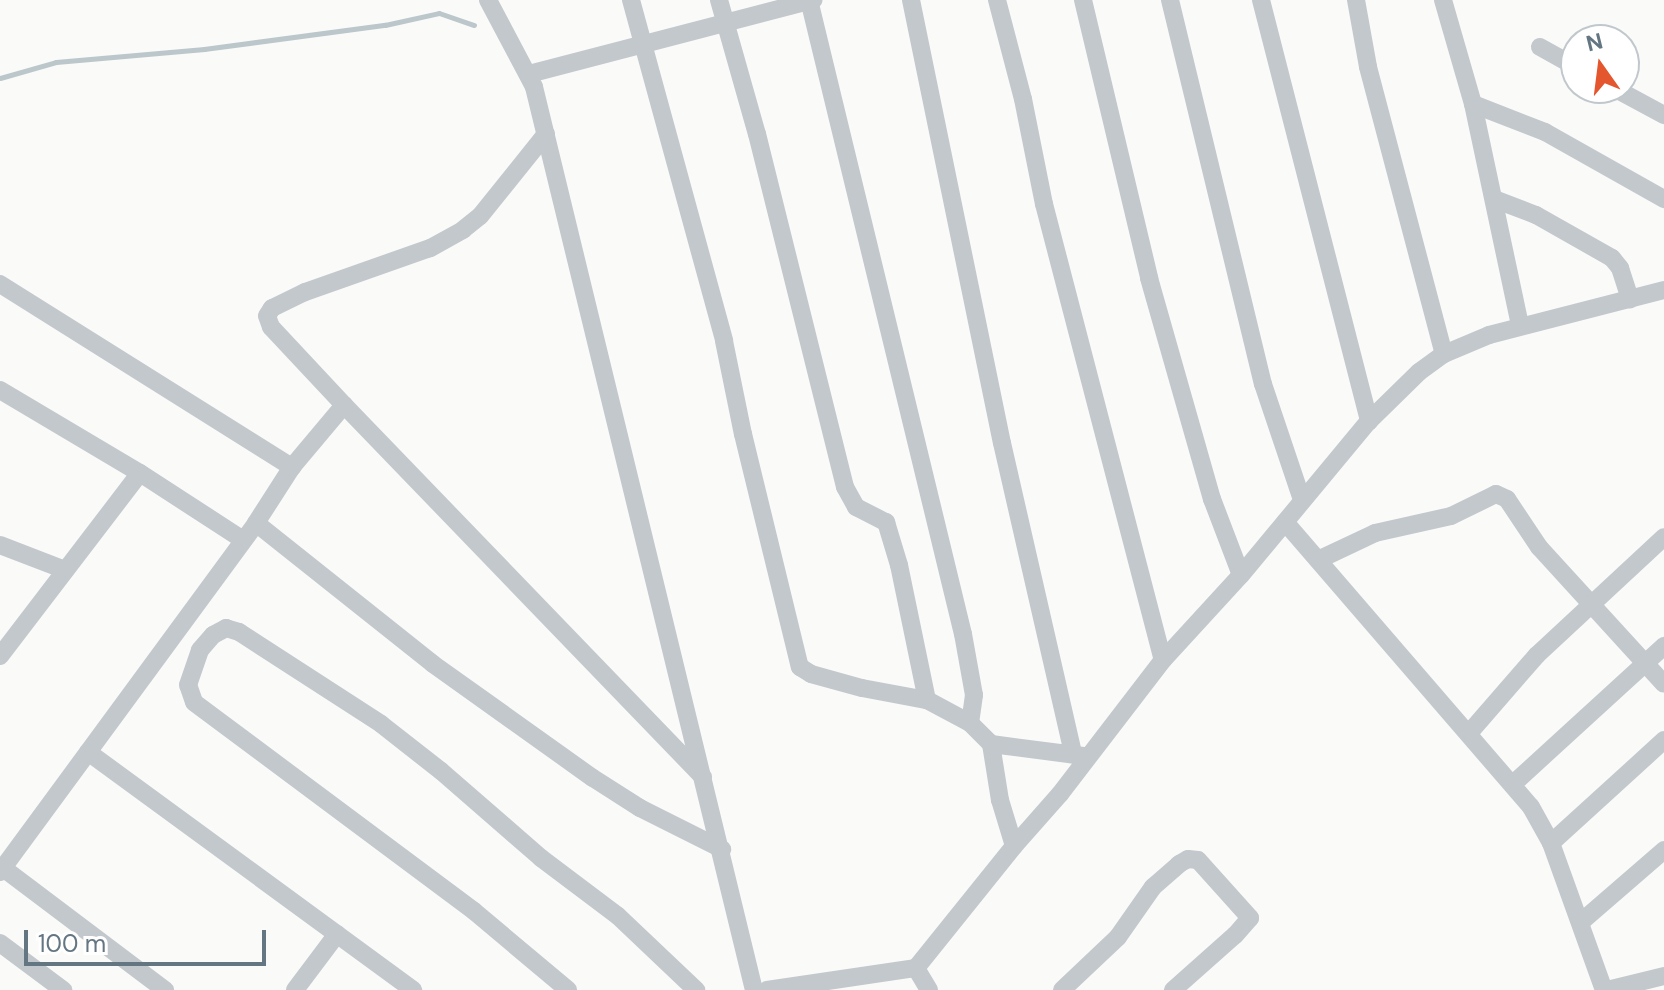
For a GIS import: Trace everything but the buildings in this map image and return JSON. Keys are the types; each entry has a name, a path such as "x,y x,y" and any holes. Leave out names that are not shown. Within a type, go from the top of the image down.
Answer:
{"street":[{"path":"488,0 529,74 546,134 754,990"},
{"path":"631,0 724,341 743,434 800,667 811,674 848,685 927,700 970,723 991,744 1000,800 1014,846"},
{"path":"719,0 761,148 845,487 856,507 886,522 899,565 927,700"},
{"path":"529,74 811,0 963,634 974,695 970,723"},
{"path":"911,0 1002,443 1081,755"},
{"path":"997,0 1023,99 1044,204 1163,660"},
{"path":"1083,0 1149,278 1212,499 1241,575"},
{"path":"1170,0 1263,384 1302,500"},
{"path":"1261,0 1369,421"},
{"path":"1356,0 1368,67 1444,354"},
{"path":"1443,0 1473,104 1520,325"},
{"path":"1540,47 1560,58"},
{"path":"1640,102 1664,115"},
{"path":"1473,104 1545,132 1664,199"},
{"path":"546,134 480,216 463,230 430,248 272,308 267,316 271,327 344,405 705,779"},
{"path":"1494,199 1536,215 1612,258 1620,268 1630,299"},
{"path":"0,284 292,467"},
{"path":"767,990 916,968 1014,846 1081,755 1241,575 1369,421 1419,372 1444,354 1520,325 1664,290"},
{"path":"0,390 140,473 243,540"},
{"path":"165,990 1,870 256,523 292,467 344,405"},
{"path":"0,656 140,473"},
{"path":"1318,560 1375,533 1451,516 1496,494 1507,499 1539,547 1664,684"},
{"path":"1285,522 1513,784 1551,843 1606,990 1639,986 1664,976"},
{"path":"256,523 433,664 593,778 640,808 722,849"},
{"path":"1470,732 1537,655 1664,537"},
{"path":"0,545 65,570"},
{"path":"568,990 474,911 194,702 188,685 200,650 213,635 226,628 239,632 381,724 441,771 541,858 618,916 696,990"},
{"path":"1513,784 1664,646"},
{"path":"1551,843 1664,740"},
{"path":"991,744 1081,755"},
{"path":"88,752 413,990"},
{"path":"1581,922 1664,850"},
{"path":"1062,990 1118,937 1153,887 1179,864 1188,859 1198,860 1250,918 1173,990"},
{"path":"295,990 337,934"},
{"path":"0,943 63,990"},
{"path":"916,968 929,990"}],"waterway":[{"path":"0,78 56,62 204,49 385,25 439,13 474,25"}]}
